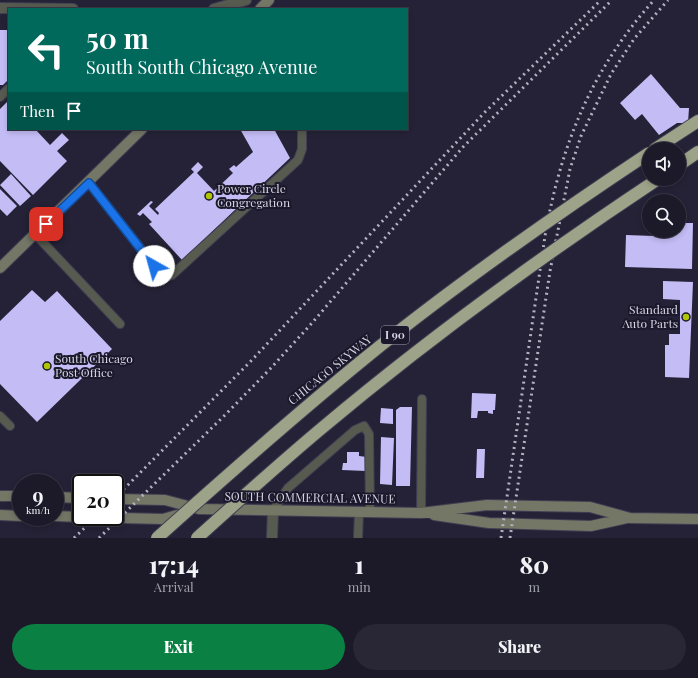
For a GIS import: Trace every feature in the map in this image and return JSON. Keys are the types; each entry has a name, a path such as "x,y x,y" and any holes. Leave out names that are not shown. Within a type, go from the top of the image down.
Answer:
{"highway":[{"path":"666,142 698,121"},
{"path":"686,160 698,152"},
{"name":"CHICAGO SKYWAY","path":"157,538 258,447 414,320 533,232 642,158"},
{"name":"I 90","path":"197,538 322,428 436,337 551,251 648,186"}],"main road":[{"path":"261,8 269,0"},
{"path":"0,268 89,183 141,130"},
{"path":"0,496 12,496"},
{"name":"SOUTH COMMERCIAL AVENUE","path":"124,499 165,500 199,509 421,513 496,524 591,526 630,518 698,519"},
{"name":"SOUTH COMMERCIAL AVENUE","path":"421,513 487,505 590,507 630,518"},
{"name":"SOUTH COMMERCIAL AVENUE","path":"124,518 163,519 199,509"},
{"path":"0,515 12,516"}],"street":[{"path":"218,8 246,0"},
{"path":"272,510 272,538"}],"lane":[{"path":"0,97 8,89"},
{"path":"89,183 163,277 172,276 298,160 302,149 302,130"},
{"path":"35,234 120,324"},
{"path":"421,513 422,399"},
{"path":"0,416 10,426"},
{"path":"272,510 288,488 355,430 364,426 369,434 370,512"},
{"path":"358,538 359,512"}],"building":[{"path":"0,30 8,30 8,80 3,85 0,85"},
{"path":"651,74 680,108 689,108 688,123 677,123 659,135 642,114 635,120 620,103"},
{"path":"8,101 8,130 36,130 50,145 62,133 69,140 57,151 67,161 33,195 0,161 0,109"},
{"name":"Power Circle Congregation","path":"241,130 275,130 290,158 182,260 149,224 152,222 143,213 140,216 137,214 151,201 153,202 149,206 158,215 159,213 155,209 194,172 191,169 198,162 203,167 197,173 214,191 233,173 229,169 234,165 236,167 253,152"},
{"path":"11,174 31,196 20,206 0,185"},
{"path":"0,189 17,206 7,216 0,209"},
{"path":"686,223 693,223 692,269 625,267 626,235 642,236 642,238 686,238"},
{"path":"663,281 693,282 689,378 665,377 665,345 669,345 669,334 680,334 680,300 663,299"},
{"name":"South Chicago Post Office","path":"32,290 45,302 57,291 112,349 37,422 0,384 0,321"},
{"path":"472,393 496,394 495,410 493,410 493,414 488,413 488,411 478,411 477,418 471,418"},
{"path":"400,407 412,407 410,486 396,486 396,410"},
{"path":"381,408 393,409 393,424 380,423"},
{"path":"381,437 394,438 392,485 380,484"},
{"path":"477,449 485,449 484,478 476,478"},
{"path":"347,452 359,452 359,456 367,457 366,471 342,470 343,463 347,463"}],"railway":[{"path":"124,489 250,362 484,113 601,0"},
{"path":"99,538 270,369 312,323 463,147 612,0"},
{"path":"501,538 545,236 560,171 570,140 596,81 632,27 654,0"},
{"path":"510,538 550,271 570,169 581,136 611,74 634,39 668,0"},
{"path":"74,538 87,526"}],"place":[{"name":"Power Circle Congregation","path":"209,196"},
{"name":"Standard Auto Parts","path":"686,317"},
{"name":"South Chicago Post Office","path":"47,366"}],"route":[{"path":"46,224 89,183 154,266"}]}
